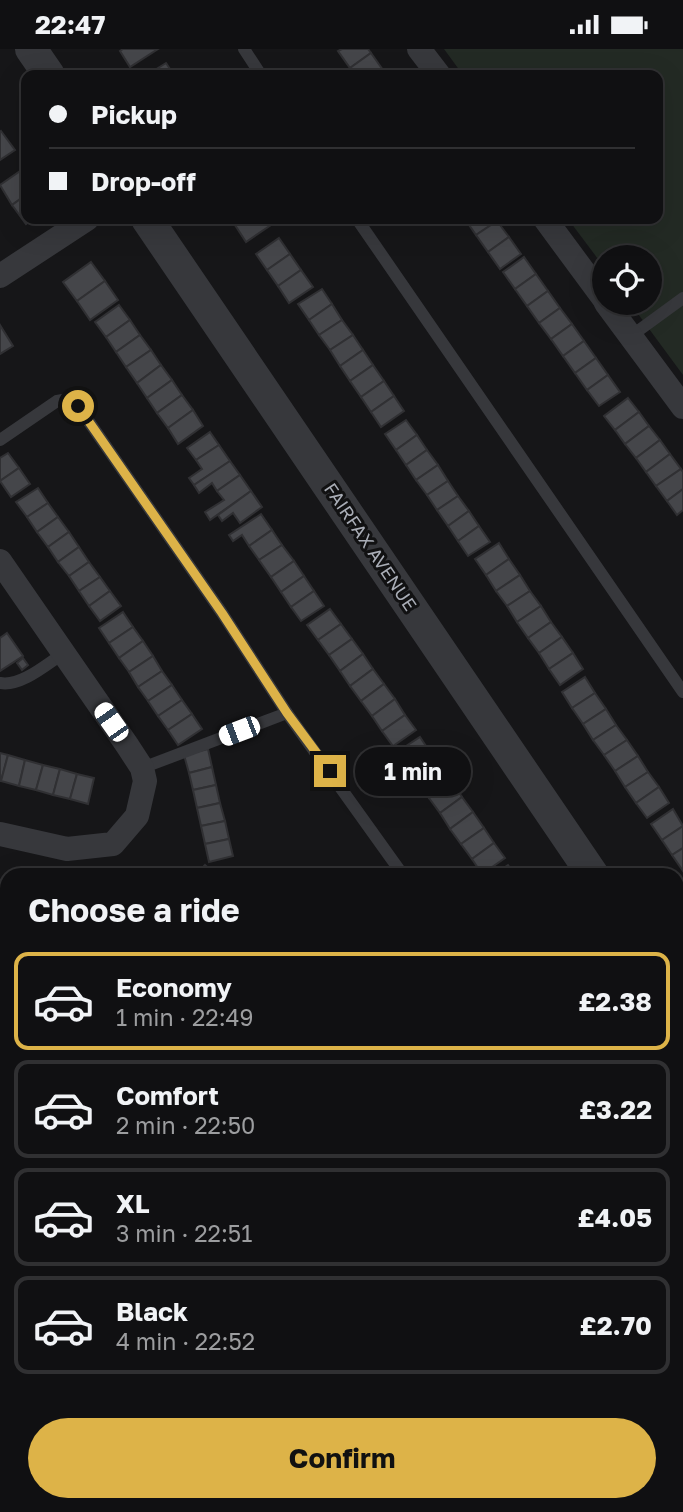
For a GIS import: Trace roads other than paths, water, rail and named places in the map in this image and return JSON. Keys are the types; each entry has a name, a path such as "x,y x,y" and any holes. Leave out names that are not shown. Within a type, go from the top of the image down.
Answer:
{"street":[{"path":"31,49 46,70"},
{"path":"419,49 435,70"},
{"path":"0,276 79,224"},
{"name":"FAIRFAX AVENUE","path":"150,224 588,868"},
{"path":"549,224 592,283"},
{"path":"615,315 683,407"},
{"path":"0,561 142,768 145,781 137,816 113,844 66,849 0,834"}],"lane":[{"path":"244,49 258,70"},
{"path":"360,224 683,692"},
{"path":"631,336 683,298"},
{"path":"0,440 57,401 68,399 78,406 222,613 287,713 398,868"},
{"path":"0,683 5,684 27,676 64,653"},
{"path":"142,768 287,713"}]}
